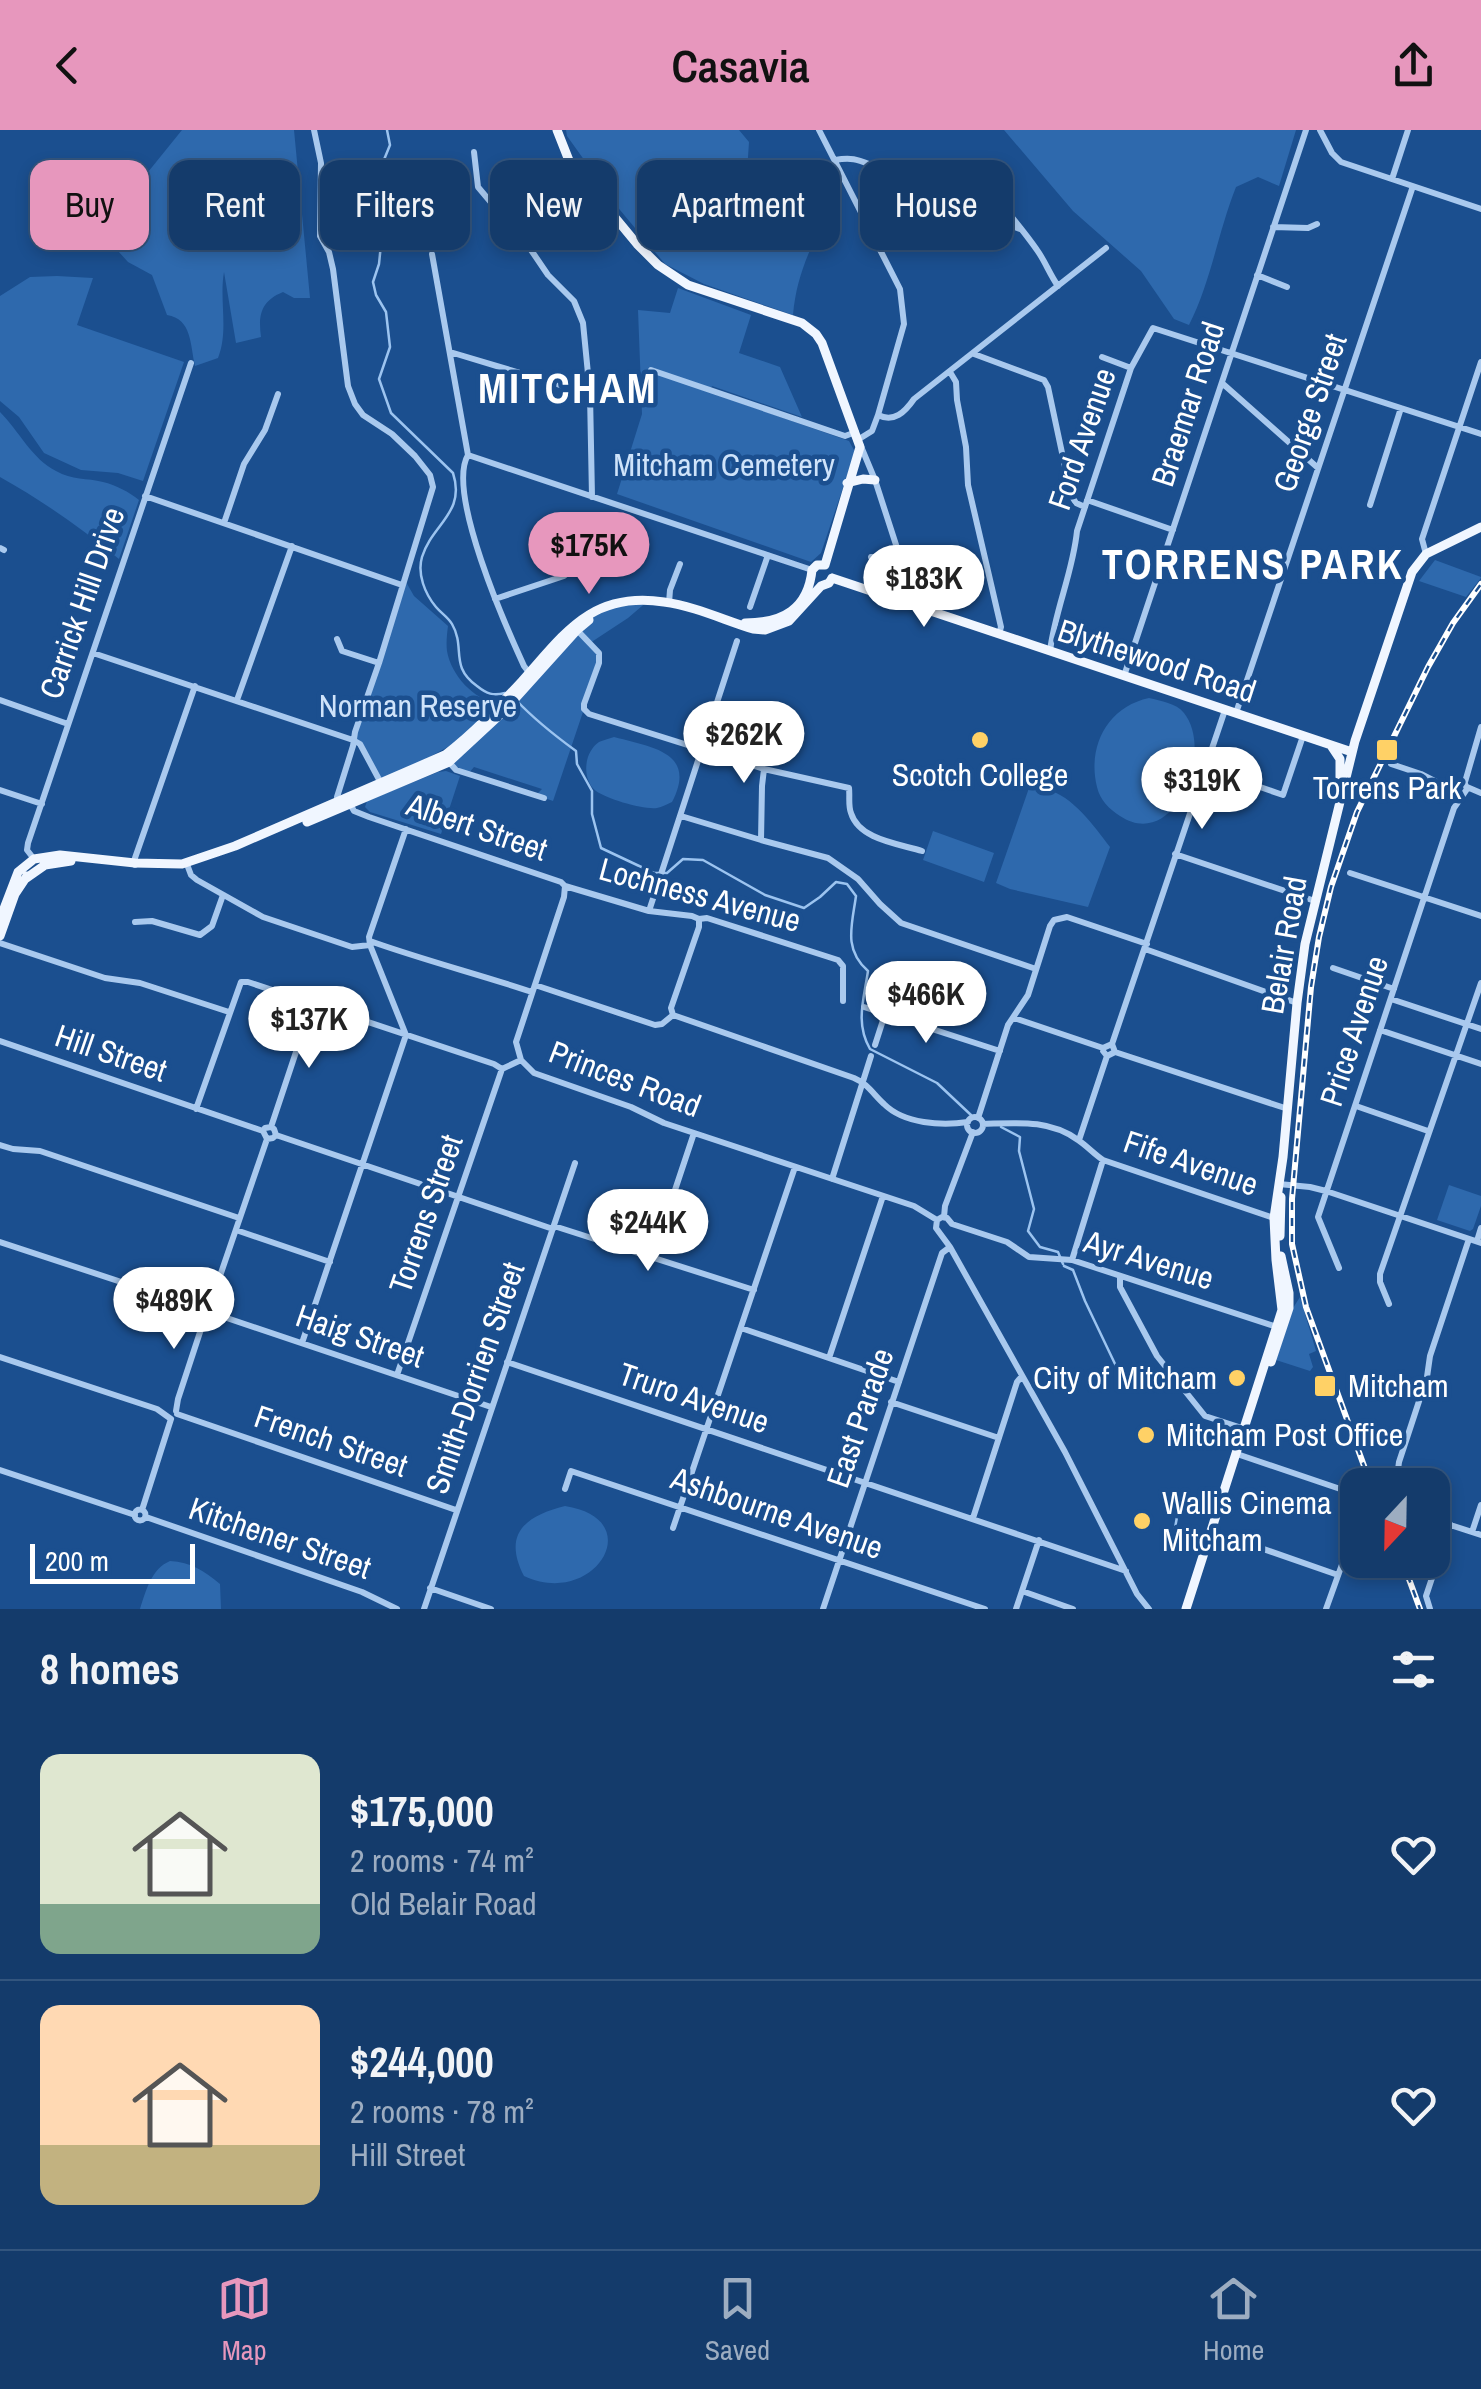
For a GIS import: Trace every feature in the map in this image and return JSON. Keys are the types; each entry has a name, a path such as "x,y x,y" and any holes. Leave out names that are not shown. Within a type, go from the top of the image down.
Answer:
{"main road":[{"path":"558,130 570,162 658,265 688,285 790,318 816,334 858,438 825,565"},
{"path":"847,484 875,480"},
{"path":"1426,554 1481,527"},
{"name":"Belair Road","path":"1186,1609 1283,1303 1274,1218 1305,944 1352,752 1408,582 1426,554"},
{"path":"34,859 182,864 235,846 447,759 500,710 574,627 623,603 669,602 753,629 765,630 799,613 821,586 829,583 830,568 818,565 806,597 781,618 770,622 733,622"},
{"path":"812,575 821,586"},
{"name":"Blythewood Road","path":"832,578 1352,752"},
{"path":"1325,742 1340,759 1340,797"},
{"path":"0,919 18,872 34,859 60,855 163,870 188,867 350,799"},
{"path":"0,939 15,894 34,859"},
{"path":"26,879 56,862"},
{"name":"Belair Road","path":"1260,1385 1278,1346 1289,1308 1281,1258 1280,1184"}],"street":[{"path":"314,130 321,163 320,236 329,252 348,386 363,415 392,434 426,468 432,480 432,493 354,740 350,799"},
{"path":"819,130 835,160 852,157 860,160"},
{"name":"Braemar Road","path":"1124,676 1306,130"},
{"path":"1320,130 1336,158 1481,209"},
{"path":"1392,179 1408,130"},
{"path":"474,152 478,187 548,275 574,301 584,322 592,497"},
{"path":"651,370 845,436 858,438 872,431 904,324 900,289 840,170"},
{"name":"George Street","path":"1236,713 1413,186"},
{"path":"1020,228 984,216 978,206 982,196 994,195 1020,228 1040,254 1058,286"},
{"path":"1273,228 1308,228 1317,224"},
{"path":"878,415 896,417 906,411 914,400 1106,248"},
{"path":"432,254 468,454 462,478 467,513 495,600 528,679"},
{"path":"1258,275 1287,287"},
{"name":"Ford Avenue","path":"1050,651 1077,531 1132,368 1153,328 1232,353"},
{"path":"450,352 590,394"},
{"path":"1232,353 1481,434"},
{"path":"974,354 1044,380 1071,495 1076,502 1173,530"},
{"path":"1102,358 1132,368"},
{"name":"Carrick Hill Drive","path":"34,859 27,848 191,362"},
{"path":"1426,554 1422,538 1481,362"},
{"path":"950,372 956,382 967,452 966,475 1001,627 999,635"},
{"path":"1222,383 1318,468"},
{"path":"224,523 244,464 265,430 278,394"},
{"path":"1370,505 1402,408"},
{"path":"858,438 911,591 910,605"},
{"path":"468,454 768,556 812,575"},
{"path":"145,496 402,585"},
{"path":"237,700 292,546"},
{"path":"495,600 564,576 580,565 579,554"},
{"path":"750,606 768,556"},
{"path":"872,557 901,560"},
{"path":"669,602 680,564"},
{"path":"574,627 599,653 585,711 764,769 850,788 851,813 864,829 884,842 922,851"},
{"path":"337,639 342,651 379,663"},
{"path":"649,911 738,641"},
{"path":"93,653 354,740 383,786"},
{"path":"135,865 195,686"},
{"path":"0,700 68,724"},
{"path":"1079,1140 1225,710"},
{"name":"Price Avenue","path":"1339,1268 1318,1217 1481,727"},
{"path":"1205,768 1283,795 1303,736"},
{"path":"447,759 456,770 544,798"},
{"path":"1391,764 1479,792"},
{"path":"761,840 764,769"},
{"path":"0,790 42,804"},
{"name":"Albert Street","path":"350,799 369,818 562,882 565,888"},
{"path":"682,816 828,858 858,880 901,923 1036,969"},
{"path":"302,1343 406,1035 369,934 406,829"},
{"path":"1176,854 1315,901"},
{"path":"188,867 197,880 263,917 352,947 369,942 655,1025 673,1015"},
{"path":"1350,873 1481,916"},
{"path":"522,1060 516,1042 565,888"},
{"name":"Lochness Avenue","path":"565,888 649,911 707,918 840,961 843,1001"},
{"path":"135,922 152,921 200,935 212,926 223,895"},
{"path":"973,1132 981,1130 980,1121 1008,1026 1028,995 1050,926 1059,918 1067,917 1296,1003"},
{"path":"673,1015 699,920"},
{"path":"0,939 105,978 140,982 229,1012 196,1109"},
{"path":"1333,968 1394,989"},
{"name":"Princes Road","path":"229,1012 241,982 248,982 502,1069 522,1060 534,1072 632,1107 664,1123 914,1206 941,1219 948,1218 947,1229"},
{"path":"1390,1304 1380,1274 1481,982"},
{"path":"1391,999 1481,1029"},
{"path":"141,1514 312,1004"},
{"path":"864,1007 1000,1051"},
{"path":"875,1046 885,1014"},
{"path":"673,1015 864,1082 898,1114 947,1125 972,1118 980,1121"},
{"path":"1014,1018 1108,1046"},
{"path":"1380,1030 1481,1064"},
{"name":"Hill Street","path":"0,1041 265,1135"},
{"path":"1111,1054 1288,1109"},
{"path":"832,1179 871,1056"},
{"name":"Torrens Street","path":"398,1375 502,1069"},
{"path":"1356,1106 1428,1131"},
{"name":"Fife Avenue","path":"980,1121 1045,1124 1079,1140 1104,1160 1274,1218"},
{"path":"968,1122 973,1132"},
{"path":"271,1126 276,1135"},
{"path":"973,1132 936,1228 947,1229 950,1247 1138,1594 1150,1609"},
{"path":"652,1256 694,1133"},
{"path":"265,1135 276,1135 754,1290"},
{"path":"0,1145 13,1150 40,1151 240,1218"},
{"path":"1069,1260 1104,1160"},
{"name":"Smith-Dorrien Street","path":"424,1609 575,1163"},
{"path":"674,1528 795,1167"},
{"path":"1310,1187 1330,1178"},
{"path":"1280,1184 1326,1191 1476,1241"},
{"path":"829,1358 883,1196"},
{"path":"1398,1468 1430,1356 1481,1228"},
{"name":"Ayr Avenue","path":"947,1229 1007,1242 1029,1257 1069,1260 1277,1327"},
{"path":"236,1230 330,1262"},
{"name":"Haig Street","path":"0,1242 491,1407"},
{"name":"East Parade","path":"823,1609 942,1253 950,1247"},
{"path":"1120,1277 1120,1286 1149,1343 1205,1416 1245,1430"},
{"path":"741,1328 899,1382"},
{"name":"French Street","path":"0,1357 456,1510"},
{"name":"Truro Avenue","path":"507,1362 1126,1571"},
{"path":"972,1518 1022,1376"},
{"path":"892,1402 999,1438"},
{"path":"1237,1454 1340,1489"},
{"name":"Kitchener Street","path":"0,1470 141,1514 362,1592 397,1609"},
{"name":"Ashbourne Avenue","path":"565,1489 571,1471 985,1609"},
{"path":"1472,1532 1481,1505"},
{"path":"1450,1524 1481,1535"},
{"path":"1212,1531 1338,1575"},
{"path":"1016,1609 1039,1540"},
{"path":"1110,1564 1118,1555"},
{"path":"1326,1609 1340,1570"},
{"path":"1430,1609 1426,1596 1432,1578"},
{"path":"430,1588 491,1609"},
{"path":"1022,1591 1073,1609"}],"green space":[{"path":"182,130 294,130 297,160 169,160 169,250 300,250 300,193 310,298 294,298 283,292 276,296 263,310 261,337 236,343 224,272 223,337 218,358 195,366 186,327 167,315 152,275 128,262 118,251 149,250 149,171"},
{"path":"566,130 739,130 749,142 748,160 637,160 637,230 617,206 617,160 584,160"},
{"path":"1004,130 1296,130 1279,186 1258,177 1236,187 1189,325 1174,319 1141,271 1073,211"},
{"path":"653,250 811,250 802,270 793,315 704,284 665,264"},
{"path":"30,277 93,278 77,325 184,362 143,481 118,473 81,470 44,453 19,417 0,401 0,296"},
{"name":"Mitcham Cemetery","path":"678,288 751,315 739,353 780,367 802,417 712,386 709,392 849,441 855,452 821,553 811,562 617,494 642,414 638,310 670,313"},
{"path":"0,412 47,466 68,476 113,485 139,500 119,559 61,515 0,477"},
{"path":"1435,560 1481,578 1466,597 1419,581"},
{"name":"Norman Reserve","path":"406,582 414,596 448,626 447,651 459,677 472,692 497,703 455,743 382,783 360,744 353,740"},
{"path":"649,600 590,643 599,653 553,801 536,795 542,789 474,767 468,774 449,762 576,630 609,604"},
{"path":"1149,698 1173,705 1184,713 1195,751 1184,793 1172,810 1157,821 1140,824 1120,816 1103,800 1097,787 1095,757 1111,720 1134,703"},
{"path":"614,737 655,749 675,762 679,772 672,802 657,808 644,807 608,797 591,786 587,759 599,742"},
{"path":"446,771 460,776 441,834 370,812 365,807 367,801"},
{"path":"1029,788 1044,788 1065,798 1110,847 1088,907 996,883"},
{"path":"933,831 994,853 984,882 923,860"},
{"path":"1449,1185 1481,1196 1470,1231 1437,1220"},
{"path":"1300,1297 1316,1351 1309,1354 1313,1367 1310,1371 1276,1360"},
{"path":"565,1506 591,1514 604,1527 608,1543 603,1558 590,1572 572,1581 549,1583 524,1576 516,1548 522,1529 539,1515"},
{"path":"170,1561 197,1568 220,1584 221,1609 140,1609 154,1575"}],"waterway":[{"path":"387,130 390,145 379,172 381,244 373,282 386,312 390,347 379,379 391,413 453,473 456,487 452,508 422,557 425,590 452,624 460,664 468,679 487,693 505,693"},
{"path":"516,700 576,751 577,764 592,791 592,814 601,848 654,873 667,873 683,859 703,860 765,895 804,908 836,882 847,884 856,896 852,945 868,971 862,1020 870,1049 937,1083 971,1115"},
{"path":"1001,1127 1020,1137 1019,1151 1034,1209 1028,1231 1040,1247 1058,1252 1063,1264"},
{"path":"1064,1266 1073,1270 1126,1387"},
{"path":"1171,1550 1179,1506"}],"railway":[{"path":"1365,1468 1306,1307 1292,1244 1292,1199 1311,987 1331,887 1357,812 1428,667 1481,584"},
{"path":"1409,1578 1420,1609"}],"place":[{"name":"Scotch College","path":"980,740"},
{"name":"Torrens Park","path":"1387,750"},
{"name":"City of Mitcham","path":"1237,1378"},
{"name":"Mitcham","path":"1325,1386"},
{"name":"Mitcham Post Office","path":"1146,1435"},
{"name":"Wallis Cinema Mitcham","path":"1142,1521"}],"district":[{"name":"MITCHAM","path":"568,388"},
{"name":"TORRENS PARK","path":"1253,564"}]}
